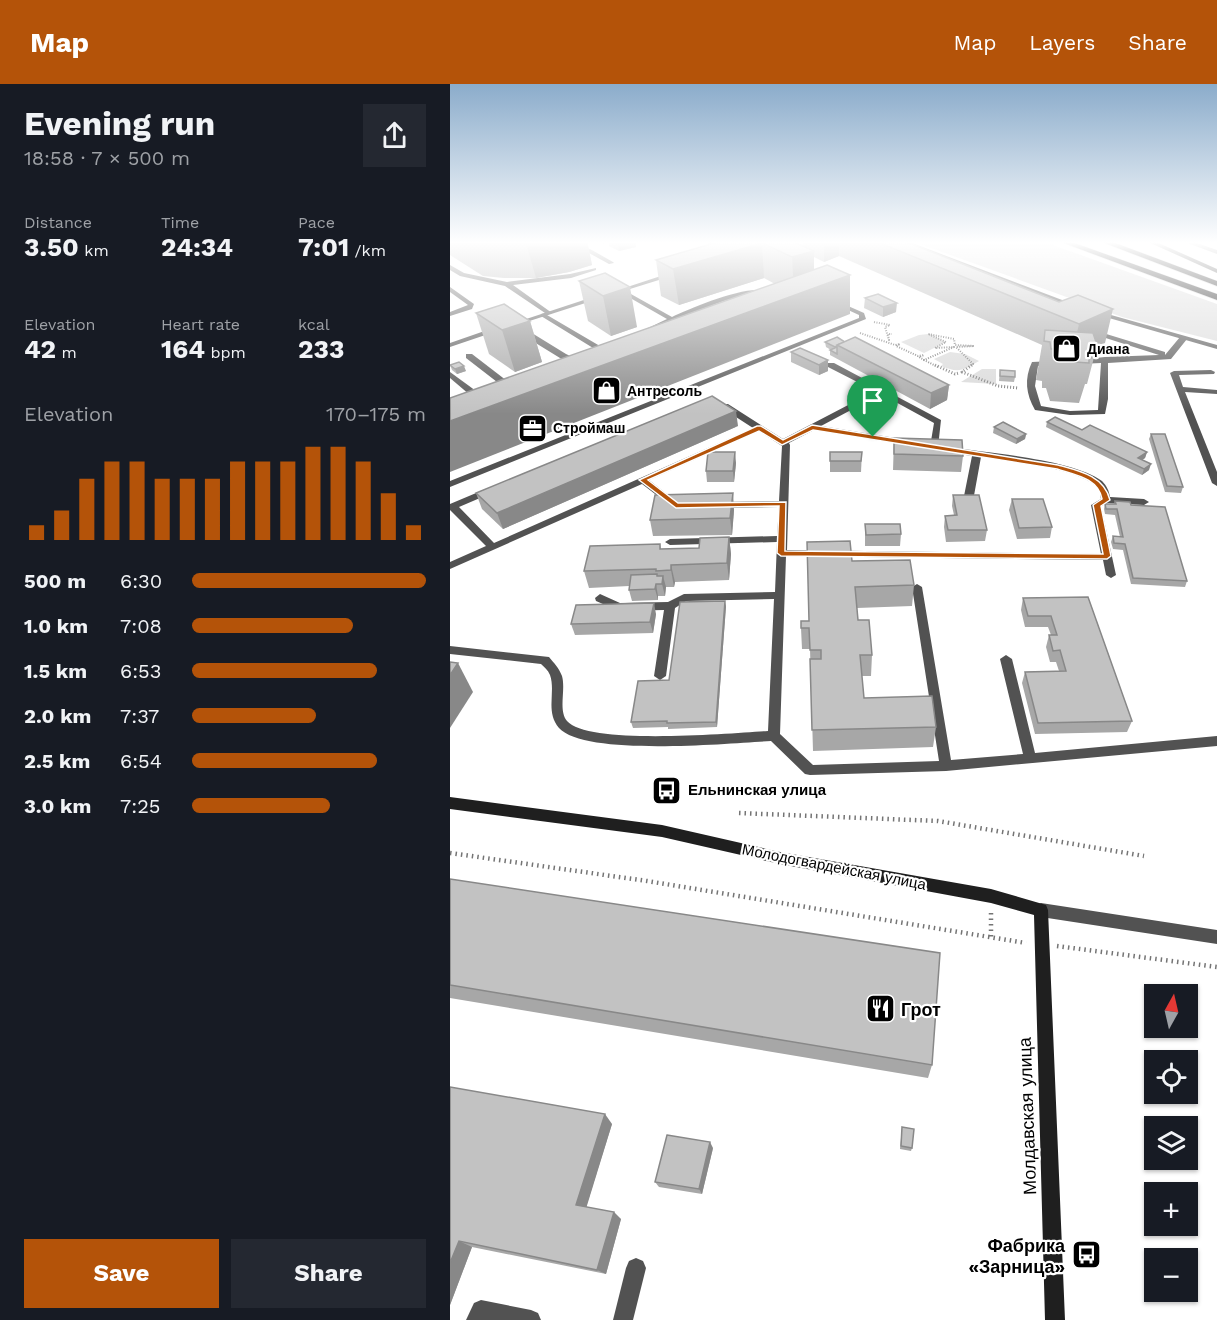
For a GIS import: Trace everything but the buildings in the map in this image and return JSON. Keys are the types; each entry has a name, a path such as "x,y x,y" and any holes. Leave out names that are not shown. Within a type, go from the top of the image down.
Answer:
{"street":[{"path":"450,314 470,308 472,305 463,299"},
{"path":"526,299 601,349"},
{"path":"450,345 593,299"},
{"path":"635,299 671,319"},
{"path":"653,339 644,334 671,319 730,299"},
{"path":"450,484 864,317 829,299"},
{"path":"1055,299 1079,307"},
{"path":"1049,305 1059,300"},
{"path":"1089,311 1217,347"},
{"path":"512,325 586,367"},
{"path":"1080,327 1168,357"},
{"path":"1105,359 1105,400 1102,412 1070,413 1038,408 1030,390 1030,376 1035,364 1105,359 1168,357 1184,339"},
{"path":"591,352 610,346"},
{"path":"469,356 521,396"},
{"path":"562,362 581,356"},
{"path":"831,365 938,422 934,447"},
{"path":"1211,372 1174,373 1217,483"},
{"path":"450,374 473,393"},
{"path":"493,386 513,379"},
{"path":"665,387 677,394"},
{"path":"461,397 483,389"},
{"path":"1180,389 1217,392"},
{"path":"782,442 880,392"},
{"path":"713,399 786,445 774,736"},
{"path":"812,427 1058,467 1100,484 1106,500"},
{"path":"450,566 759,428"},
{"path":"532,440 542,447"},
{"path":"968,501 977,454"},
{"path":"643,480 676,506 688,506"},
{"path":"493,547 451,506 496,488"},
{"path":"1111,575 1096,505 1106,500 1144,502"},
{"path":"712,505 783,504"},
{"path":"670,542 782,539"},
{"path":"781,553 1107,556"},
{"path":"917,587 946,766"},
{"path":"600,598 619,608 670,606 684,598 780,595"},
{"path":"660,676 670,606"},
{"path":"450,650 544,660 555,672 558,716 565,727 582,736 624,740 774,736 810,770 946,766 1217,741"},
{"path":"1006,659 1030,758"},
{"name":"Молодогвардейская улица","path":"450,803 662,831 780,858 991,896 1041,910 1217,937"},
{"name":"Молдавская улица","path":"1041,910 1055,1320"},
{"path":"623,1320 636,1268"},
{"path":"476,1320 481,1310 531,1320"}],"path":[{"path":"868,324 885,322 890,325 885,327 889,340 888,334 892,334"},
{"path":"853,332 876,337 895,345 900,344 896,346 918,356 924,355 919,357 955,374 959,373"},
{"path":"924,360 954,347 935,348 946,342 928,334 954,339 955,345 974,347 956,347 973,364 962,372 998,386 1030,390"},
{"path":"739,813 938,821 1143,856"},
{"path":"450,853 647,881 991,939 1217,967"}],"shaded area":[{"path":"1071,299 1202,299 1217,304 1217,341 1122,317"},
{"path":"928,334 946,342 924,353 901,342 919,335"},
{"path":"950,352 965,354 979,361 964,369 952,370 941,366 943,364 934,359"},
{"path":"982,369 996,369 996,384 961,382"}],"place":[{"name":"Диана","path":"1066,349"},
{"name":"Антресоль","path":"606,391"},
{"name":"Строймаш","path":"532,428"},
{"name":"Ельнинская улица","path":"667,790"},
{"name":"Грот","path":"880,1009"},
{"name":"Фабрика «Зарница»","path":"1086,1255"}],"route":[{"path":"812,427 873,437 1058,467 1085,476 1100,484 1104,491 1106,500 1096,505 1107,556 781,553 783,504 676,506 643,480 759,428 782,442 812,427"}]}
